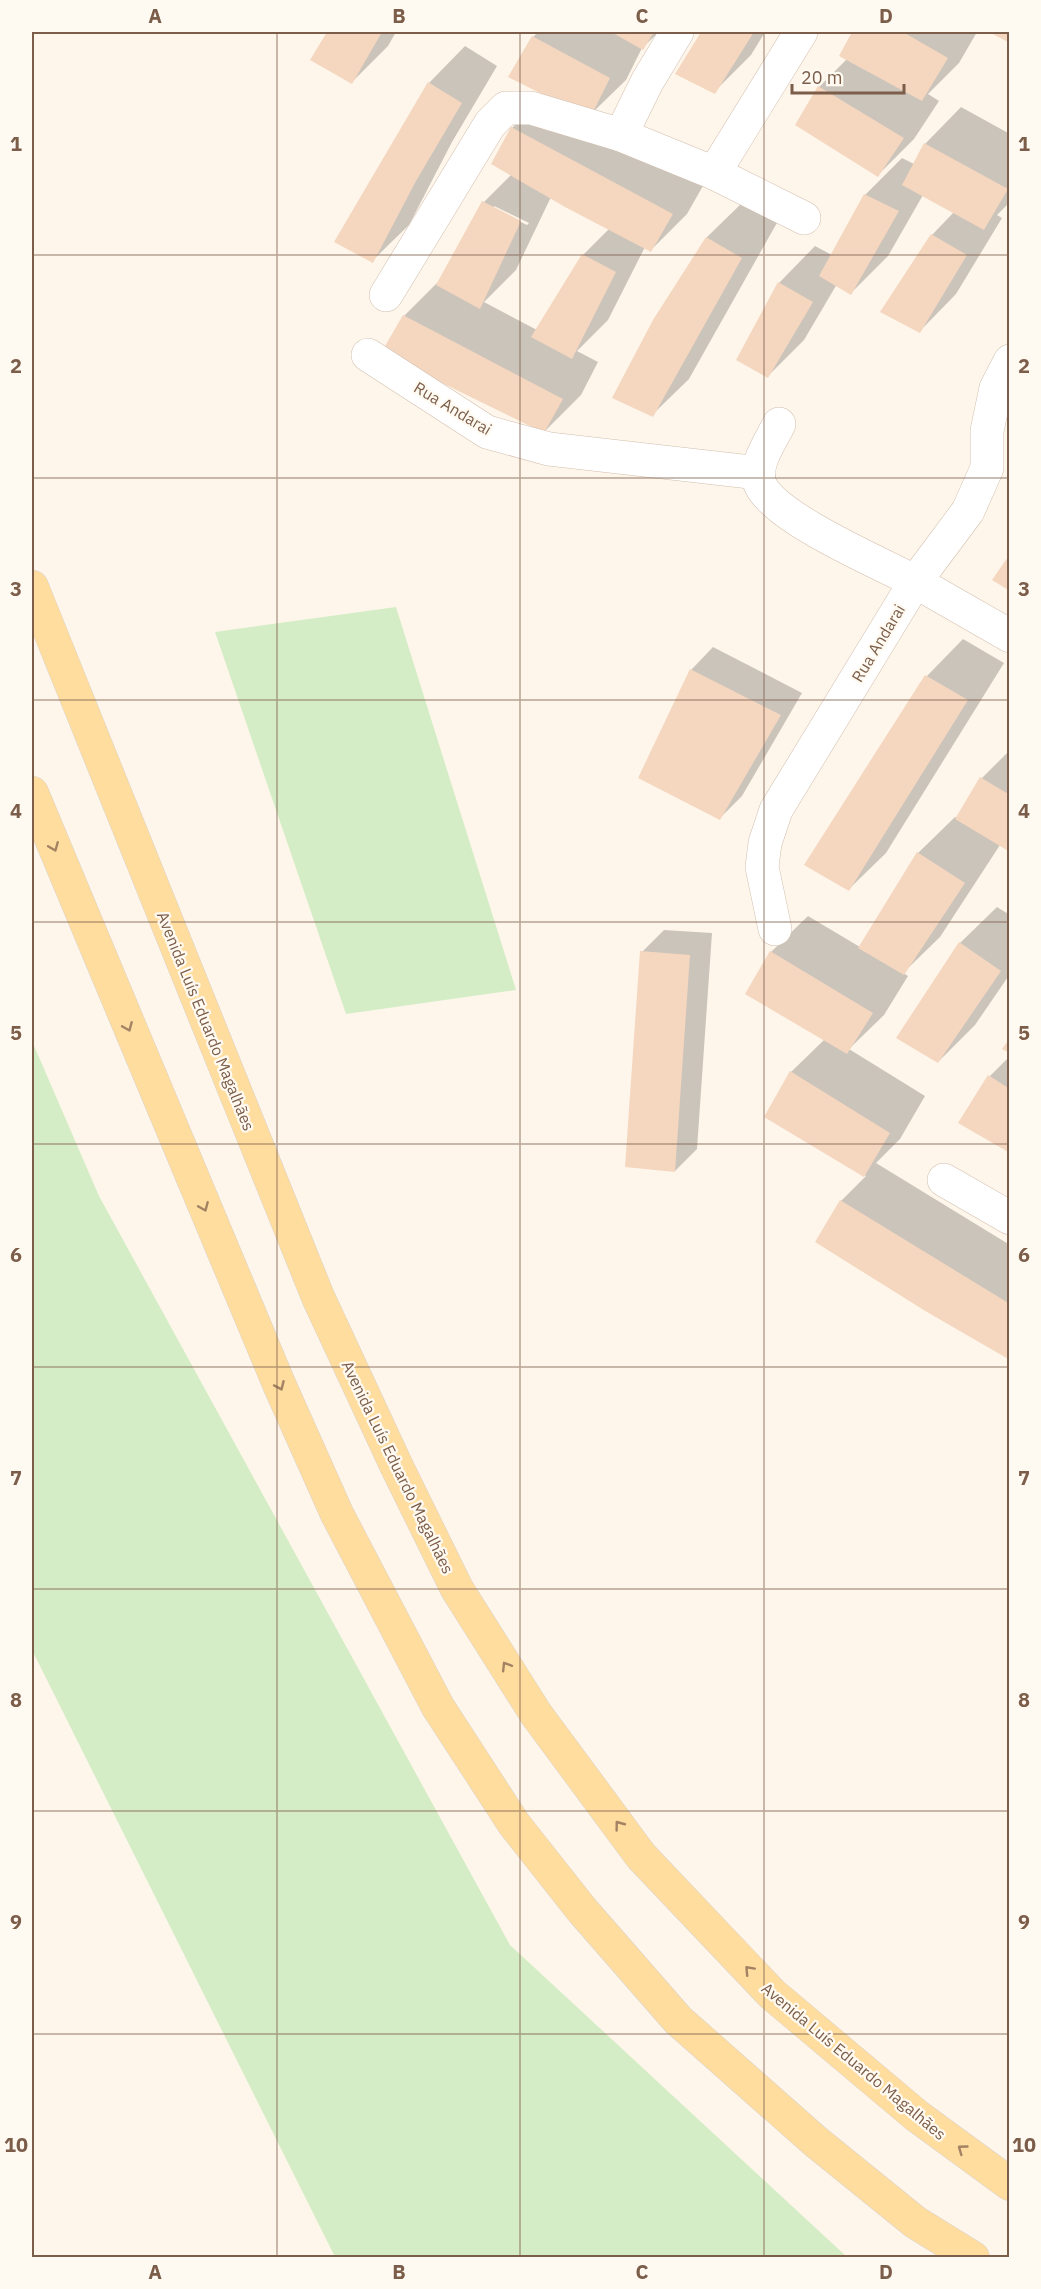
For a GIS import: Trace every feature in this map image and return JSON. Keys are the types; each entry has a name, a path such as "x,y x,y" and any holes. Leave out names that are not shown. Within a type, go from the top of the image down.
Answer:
{"main road":[{"name":"Avenida Luís Eduardo Magalhães","path":"32,587 318,1297 457,1589 536,1714 641,1856 772,1994 916,2116 1010,2184"},
{"path":"32,793 136,1046 327,1493 445,1717 514,1824 582,1910 678,2020 815,2141 915,2222 974,2258"}],"street":[{"path":"621,135 647,82 676,32"},
{"path":"714,173 801,32"},
{"path":"386,295 490,124 506,108 531,108 621,135 714,173 804,218"},
{"name":"Rua Andarai","path":"368,355 487,432 549,450 759,473"},
{"name":"Rua Andarai","path":"775,929 762,867 765,843 776,810 915,582 968,511 987,468 987,431 996,388 1010,361"},
{"path":"779,424 759,466 760,483 768,495 802,524 915,582 1010,636"},
{"path":"944,1180 1010,1218"}],"green space":[{"path":"396,607 516,990 346,1014 215,632"},
{"path":"32,1041 99,1196 510,1945 847,2257 335,2257 32,1650"}],"building":[{"path":"327,32 382,32 352,84 310,60"},
{"path":"611,32 654,32 643,50"},
{"path":"701,32 754,32 715,94 675,74"},
{"path":"852,32 903,32 948,58 922,101 839,56"},
{"path":"989,32 1010,32 1010,43"},
{"path":"532,36 610,78 590,118 508,77"},
{"path":"428,82 462,103 416,181 373,263 334,242"},
{"path":"818,86 904,138 878,177 795,125"},
{"path":"511,127 673,214 651,252 565,207 491,164"},
{"path":"924,143 1008,189 984,230 902,185"},
{"path":"864,194 899,211 851,295 819,276"},
{"path":"482,201 521,221 480,309 436,285"},
{"path":"931,234 967,255 920,333 880,312"},
{"path":"706,237 742,258 653,417 612,398 653,320"},
{"path":"582,254 616,272 572,359 531,337"},
{"path":"778,282 813,302 768,378 736,360"},
{"path":"403,315 563,399 544,433 381,353"},
{"path":"1010,554 1010,591 992,580"},
{"path":"690,669 781,715 720,820 638,778"},
{"path":"925,675 968,700 849,891 804,865"},
{"path":"980,777 1010,795 1010,852 955,819"},
{"path":"917,852 965,883 904,975 858,948"},
{"path":"959,942 1001,971 938,1063 896,1038"},
{"path":"640,951 690,955 675,1172 625,1167"},
{"path":"770,951 873,1013 847,1054 745,994"},
{"path":"1010,1038 1010,1053 1002,1049"},
{"path":"790,1071 890,1133 864,1177 764,1117"},
{"path":"988,1075 1010,1089 1010,1153 958,1123"},
{"path":"840,1200 1010,1304 1010,1360 927,1312 815,1242"}]}
